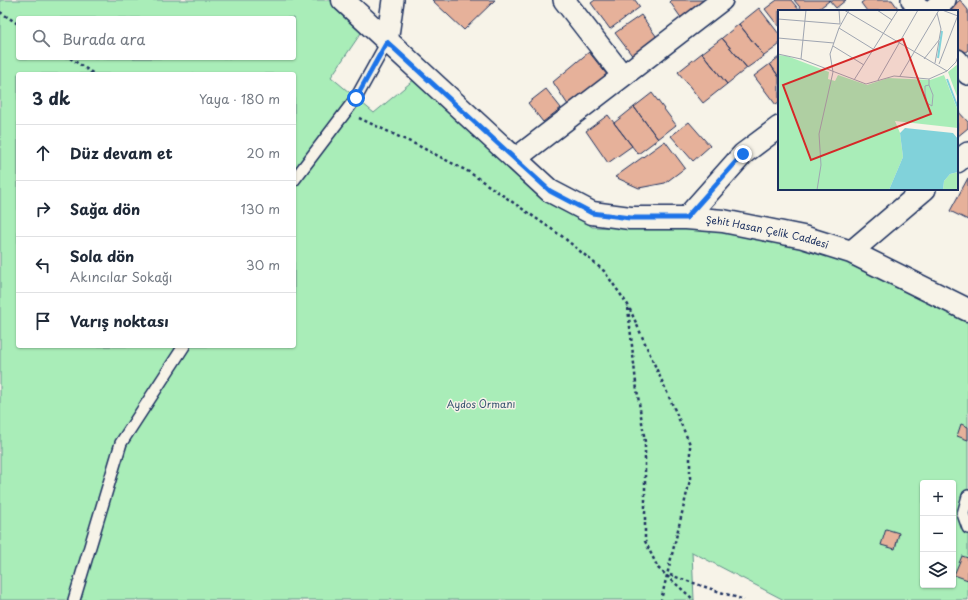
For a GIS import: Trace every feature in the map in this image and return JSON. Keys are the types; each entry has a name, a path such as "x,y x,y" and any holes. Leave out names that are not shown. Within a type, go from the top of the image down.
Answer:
{"street":[{"name":"Şehit Hasan Çelik Caddesi","path":"343,0 550,191 592,213 630,218 686,218 723,221 803,237 851,252 968,310"},
{"path":"387,42 393,0"},
{"path":"564,0 623,76"},
{"path":"515,159 722,0"},
{"path":"912,0 919,10"},
{"path":"932,10 945,0"},
{"path":"958,61 968,74"},
{"path":"686,218 743,154 778,128"},
{"path":"958,161 968,153"},
{"path":"851,252 925,190"}],"lane":[{"path":"296,177 356,98 387,42"},
{"path":"74,600 120,443 183,348"},
{"path":"968,496 963,514 968,528"}],"path":[{"path":"0,12 16,23"},
{"path":"73,60 91,72"},
{"path":"346,112 419,146 469,172 557,232 604,271 628,305 690,444 690,480 661,600"},
{"path":"628,305 636,383 645,442 645,541 658,568 668,574 744,600"},
{"path":"668,574 694,600"}],"green space":[{"name":"Aydos Ormanı","path":"0,0 330,0 363,30 331,77 374,113 416,78 510,168 592,227 626,228 688,224 833,254 968,318 968,600 784,600 692,552 694,600 0,600"}],"building":[{"path":"432,0 495,0 464,30"},
{"path":"595,0 635,0 640,7 610,29 591,3"},
{"path":"672,0 711,0 684,22 670,2"},
{"path":"777,0 791,0 799,10 778,10 778,26 765,9"},
{"path":"794,0 829,1 817,10 802,10"},
{"path":"829,0 846,0 836,8"},
{"path":"865,0 892,0 899,10 866,10 861,3"},
{"path":"960,0 968,10 968,50 962,55 958,50 958,10 948,10"},
{"path":"759,8 778,33 778,46 764,56 739,24"},
{"path":"641,15 659,40 634,58 615,33"},
{"path":"739,24 764,56 747,68 722,38"},
{"path":"722,38 747,68 727,84 702,53"},
{"path":"589,52 611,80 570,108 553,82"},
{"path":"702,53 727,84 703,103 678,72"},
{"path":"778,58 778,76 770,64"},
{"path":"770,64 778,76 778,104 776,105 754,76"},
{"path":"546,89 561,108 543,122 528,103"},
{"path":"652,93 676,125 658,139 634,107"},
{"path":"634,107 658,139 638,154 614,123"},
{"path":"958,111 968,122 968,128 958,136"},
{"path":"608,115 632,146 608,163 586,131"},
{"path":"689,122 710,146 693,161 671,136"},
{"path":"665,141 685,168 665,183 639,188 615,177"},
{"path":"968,178 968,220 950,211"},
{"path":"961,424 968,427 968,440 957,436"},
{"path":"886,529 899,533 895,549 881,545"},
{"path":"962,556 968,558 968,580 956,576 956,570"}],"route":[{"path":"356,98 387,42 550,191 592,213 630,218 686,218 743,154"}]}
